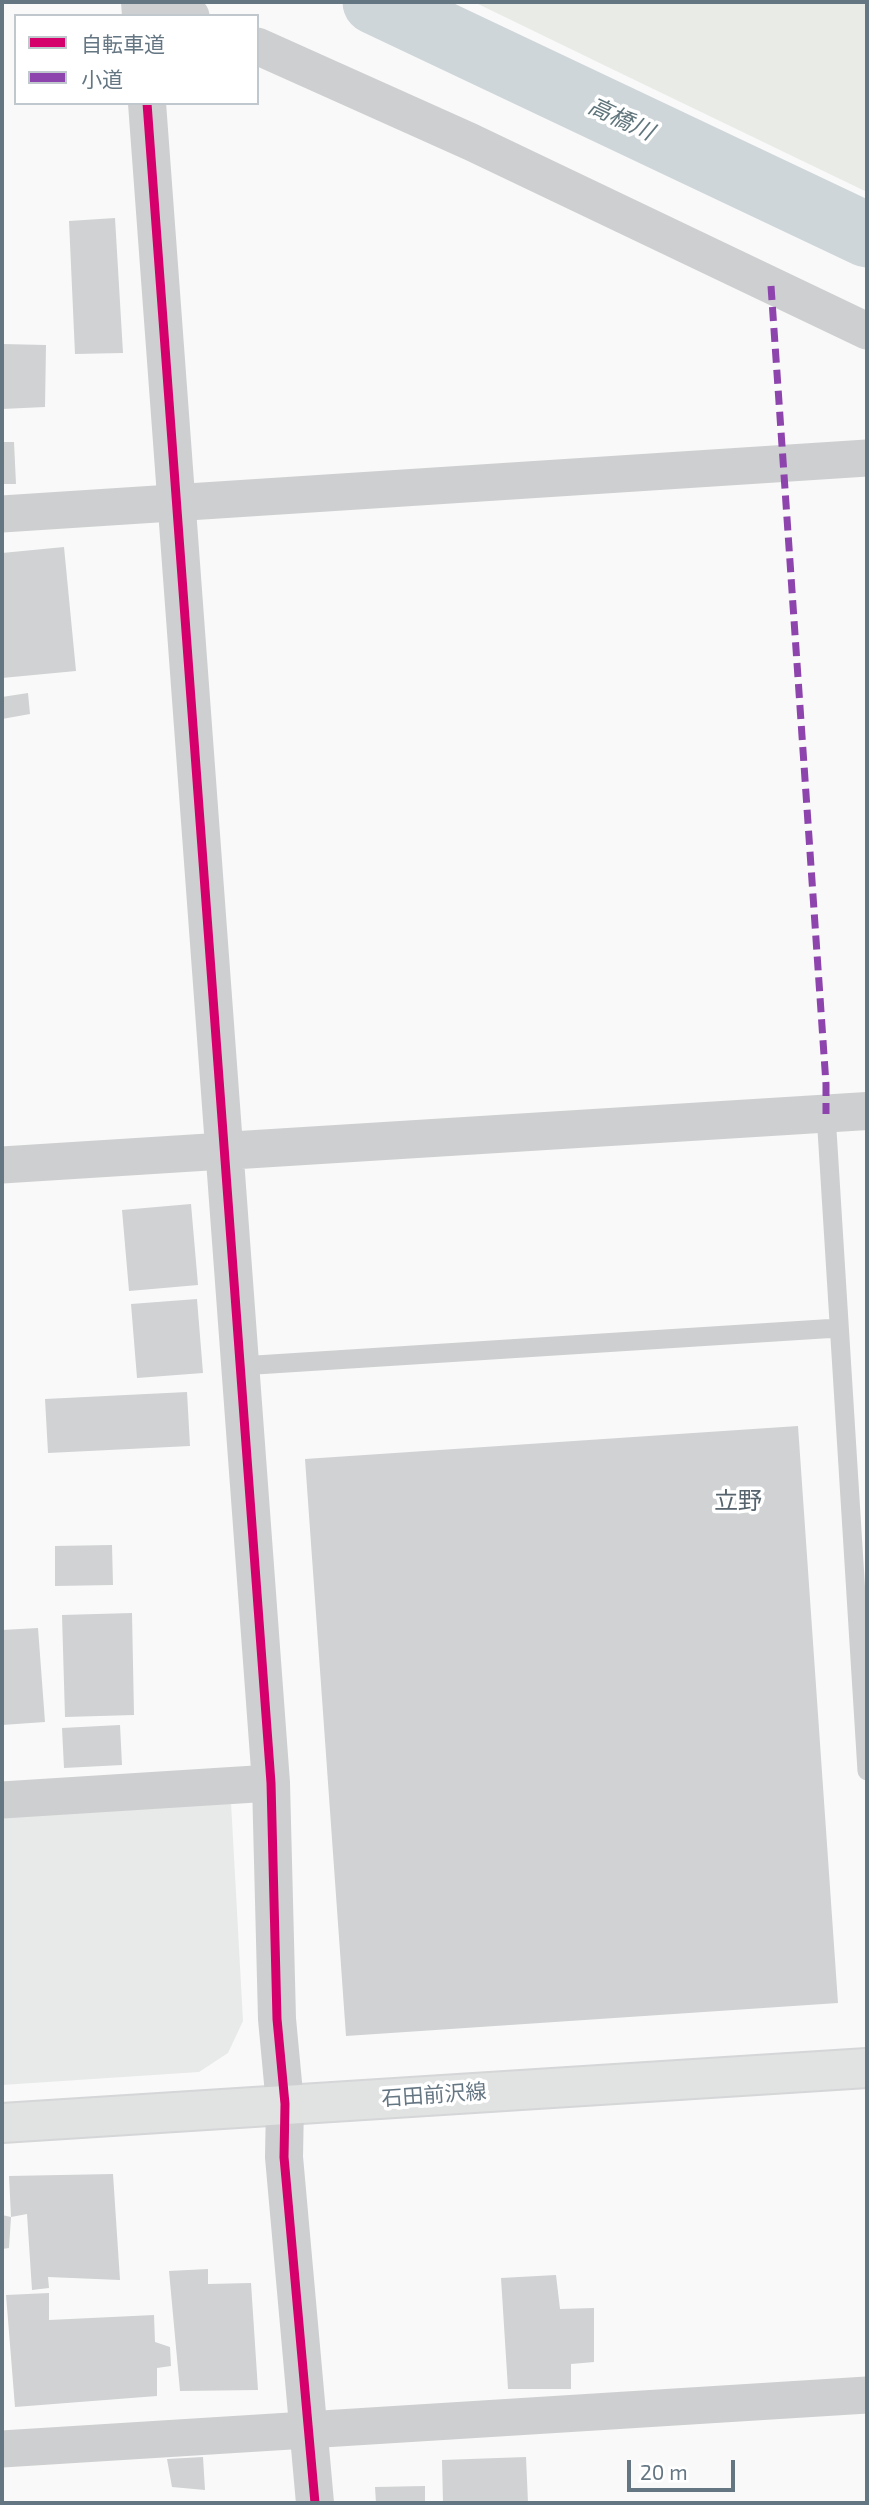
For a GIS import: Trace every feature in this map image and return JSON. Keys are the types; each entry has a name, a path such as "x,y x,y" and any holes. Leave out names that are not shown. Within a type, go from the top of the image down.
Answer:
{"main road":[{"name":"石田前沢線","path":"2,2123 867,2068"}],"street":[{"path":"160,2 187,14"},
{"path":"259,47 471,142 867,331"},
{"path":"147,105 271,1783 278,2019 285,2104 284,2157 315,2503"},
{"path":"2,514 867,458"},
{"path":"2,1165 867,1111"},
{"path":"2,1800 271,1783"},
{"path":"2,2449 867,2395"}],"lane":[{"path":"825,1114 838,1328 861,1582 867,1771"},
{"path":"240,1366 838,1328"}],"shaded area":[{"path":"474,2 867,2 867,192 612,69"},
{"path":"231,1802 243,2021 228,2053 199,2072 2,2085 2,1818"}],"building":[{"path":"115,218 123,353 75,354 69,221"},
{"path":"2,344 46,345 45,407 2,409"},
{"path":"2,442 14,442 16,484 2,484"},
{"path":"64,547 76,671 2,678 2,553"},
{"path":"28,693 30,714 2,719 2,697"},
{"path":"191,1204 198,1285 129,1291 122,1210"},
{"path":"197,1299 203,1373 137,1378 131,1304"},
{"path":"187,1392 190,1446 48,1453 45,1399"},
{"path":"798,1426 838,2003 346,2036 305,1459"},
{"path":"112,1545 113,1585 55,1586 55,1546"},
{"path":"132,1613 134,1715 65,1717 62,1615"},
{"path":"38,1628 45,1722 2,1725 2,1630"},
{"path":"120,1725 122,1765 64,1768 62,1728"},
{"path":"113,2174 120,2280 48,2277 49,2288 32,2290 27,2214 11,2217 9,2176"},
{"path":"2,2215 11,2217 9,2248 2,2249"},
{"path":"208,2269 208,2284 251,2283 258,2390 180,2391 169,2271"},
{"path":"556,2275 560,2309 594,2308 594,2362 571,2364 571,2389 508,2389 501,2278"},
{"path":"49,2293 49,2320 154,2315 155,2342 170,2347 171,2366 157,2368 157,2396 15,2407 6,2295"},
{"path":"203,2457 205,2490 172,2487 167,2459"},
{"path":"526,2457 528,2503 443,2503 442,2460"},
{"path":"425,2486 425,2503 376,2503 375,2487"}],"waterway":[{"name":"高橋川","path":"375,2 867,235"}],"marked path":[{"path":"771,286 826,1114"}],"cycle path":[{"path":"147,105 271,1783 277,2019 285,2104 284,2157 315,2503"}],"district":[{"name":"立野","path":"738,1501"}]}
